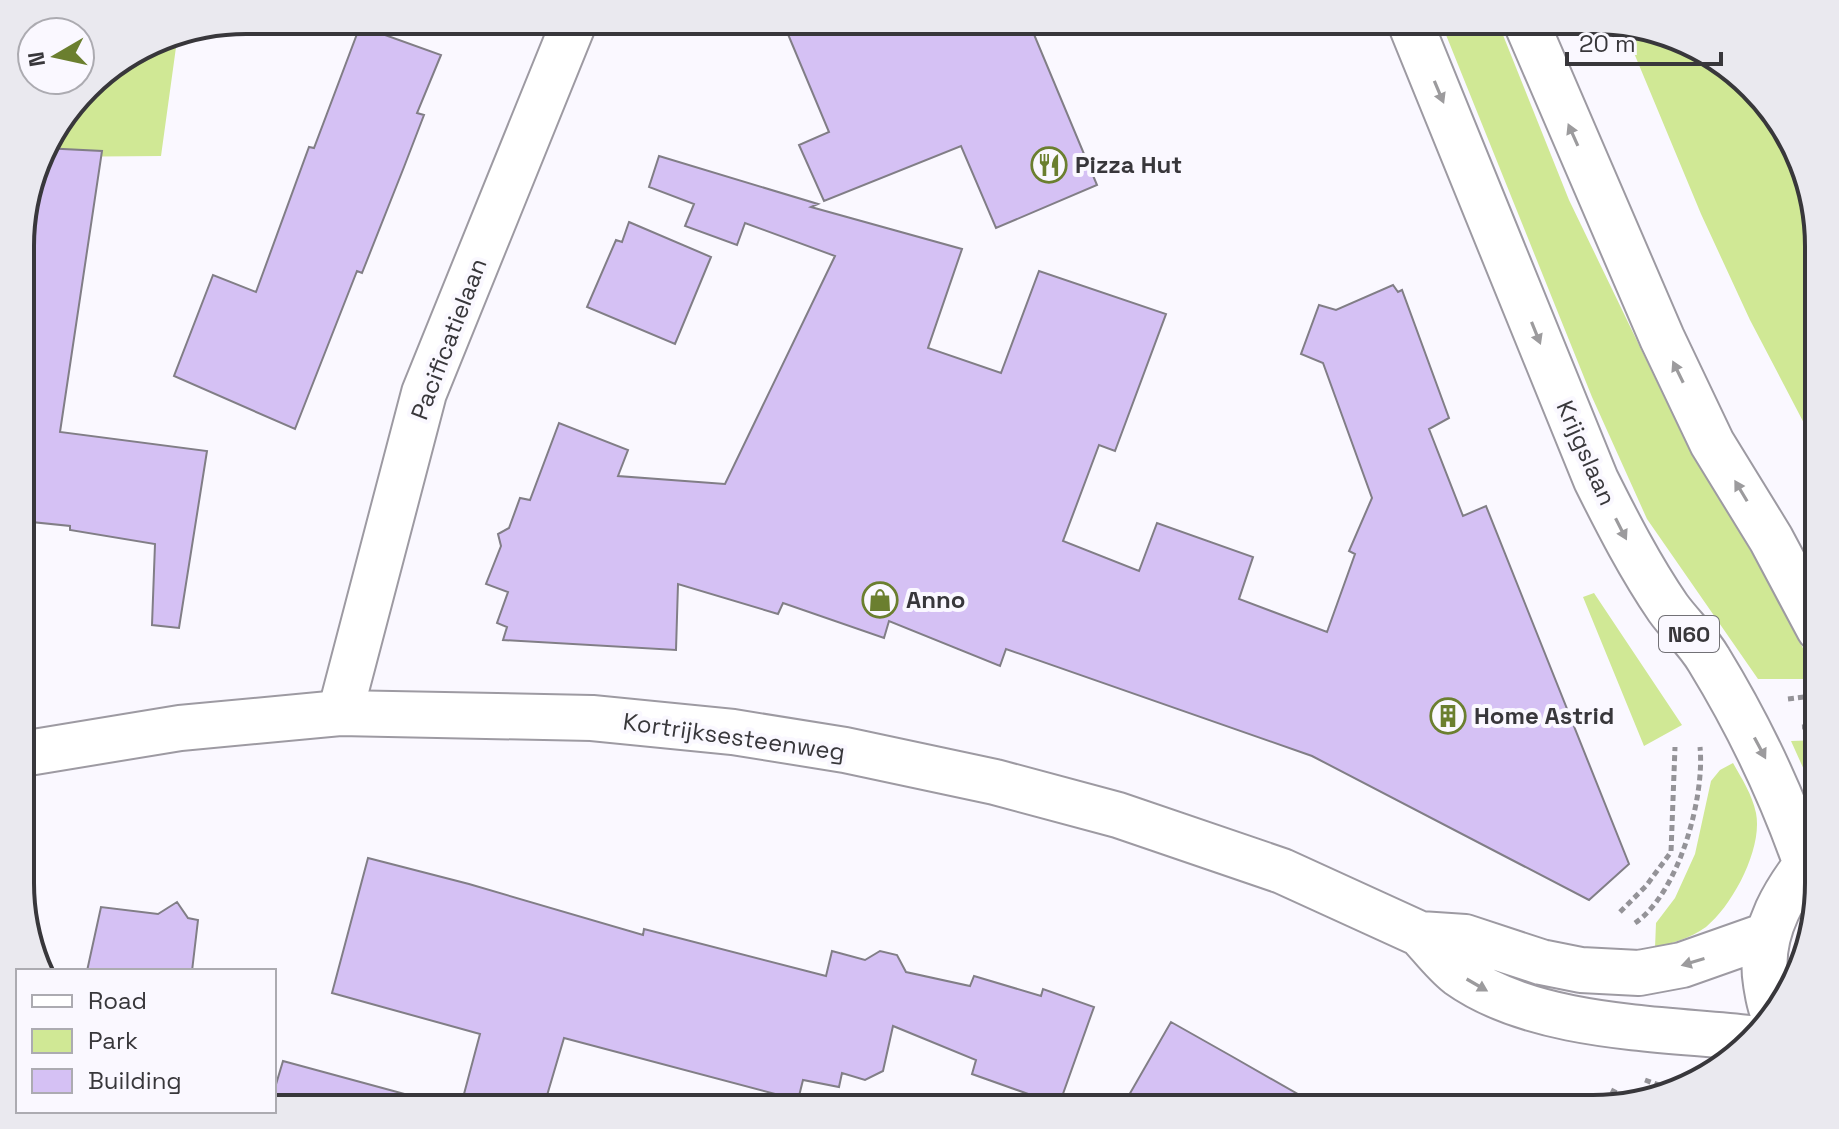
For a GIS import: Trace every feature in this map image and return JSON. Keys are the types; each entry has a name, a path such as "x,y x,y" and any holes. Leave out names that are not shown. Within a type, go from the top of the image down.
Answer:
{"main road":[{"name":"Pacificatielaan","path":"340,713 424,393 569,34"},
{"name":"Krijgslaan","path":"1415,34 1596,480 1626,540 1668,608 1707,657 1742,715 1805,842"},
{"path":"1531,34 1656,324 1712,443 1771,539 1805,603"},
{"name":"Kortrijksesteenweg","path":"34,752 180,728 340,713 592,718 733,732 870,755 995,782 1118,815 1282,871 1420,934 1465,937 1541,962 1581,970 1639,973 1682,965 1767,935"},
{"path":"1770,999 1764,972 1767,935 1781,899 1805,866"},
{"name":"Kortrijksesteenweg","path":"1420,934 1456,973 1487,991 1527,1006 1638,1030 1738,1037"}],"path":[{"path":"1781,700 1805,697"},
{"path":"1620,912 1646,886 1671,852 1675,747"},
{"path":"1639,921 1658,901 1673,873 1688,835 1702,768"},
{"path":"1637,1077 1658,1085"},
{"path":"1611,1090 1618,1093"}],"green space":[{"path":"1446,34 1503,34 1569,200 1683,436 1766,577 1805,652 1805,679 1758,679 1647,519 1592,397"},
{"path":"1627,37 1674,50 1699,62 1733,87 1769,128 1789,165 1798,191 1805,232 1805,425 1750,320 1701,214"},
{"path":"176,46 161,156 54,157 78,117 106,87 140,62"},
{"path":"1594,593 1682,725 1644,746 1583,597"},
{"path":"1805,740 1805,772 1791,741"},
{"path":"1733,763 1756,813 1755,842 1744,875 1726,905 1706,927 1655,948 1656,923 1675,898 1695,854 1711,781 1720,770"}],"building":[{"path":"357,34 382,34 441,55 417,113 424,115 404,167 362,273 357,271 295,429 174,376 213,275 256,292 309,147 314,148"},
{"path":"788,34 1034,34 1097,185 996,228 961,146 824,201 799,145 829,132"},
{"path":"58,149 102,151 60,432 207,451 179,628 152,625 155,544 70,530 70,526 34,522 34,246 38,205"},
{"path":"659,156 818,204 811,207 962,249 928,348 1001,373 1039,271 1166,314 1115,451 1099,445 1063,541 1139,571 1157,523 1253,557 1239,599 1327,632 1355,554 1349,551 1372,498 1323,363 1301,354 1319,305 1336,310 1393,285 1398,292 1402,290 1449,418 1429,429 1463,516 1486,506 1629,864 1589,900 1312,756 1006,649 1000,666 889,621 884,638 783,603 778,614 678,584 676,650 503,640 507,627 497,623 508,592 486,584 501,546 498,534 509,528 520,498 530,500 559,423 628,450 618,476 725,484 835,256 745,223 737,245 685,226 694,204 649,187"},
{"path":"629,222 711,257 675,344 587,307 616,240 622,242"},
{"path":"368,858 643,935 644,929 826,976 832,951 865,960 880,951 897,955 906,972 970,986 974,976 1041,996 1043,989 1094,1007 1063,1095 1031,1095 972,1074 976,1060 893,1026 883,1071 865,1080 842,1073 839,1087 803,1080 799,1095 779,1095 564,1038 547,1095 464,1095 480,1034 332,993"},
{"path":"177,902 188,918 198,920 192,969 87,969 101,907 158,914"},
{"path":"1171,1022 1300,1095 1129,1095"},
{"path":"283,1061 408,1095 276,1095"}],"place":[{"name":"Pizza Hut","path":"1049,165"},
{"name":"Anno","path":"880,600"},
{"name":"Home Astrid","path":"1448,716"}]}
